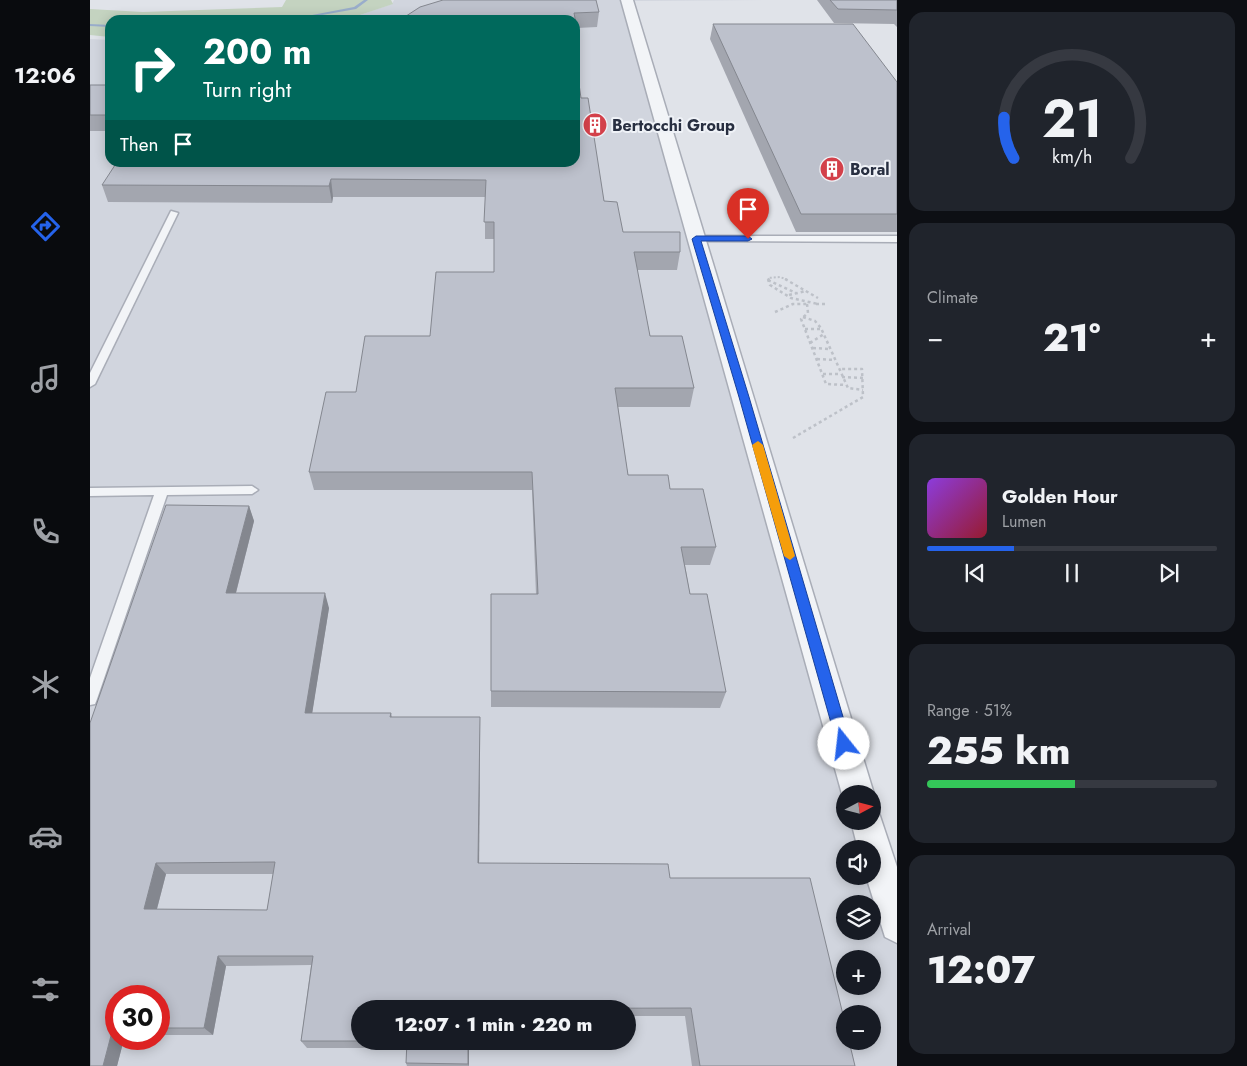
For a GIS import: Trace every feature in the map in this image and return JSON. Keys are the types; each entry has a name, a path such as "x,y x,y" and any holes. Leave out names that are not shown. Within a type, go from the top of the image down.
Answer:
{"street":[{"path":"626,0 855,785"},
{"path":"869,830 897,925"}],"lane":[{"path":"90,384 174,213"},
{"path":"696,239 897,239"},
{"path":"90,492 252,490"},
{"path":"90,699 162,491"}],"path":[{"path":"768,280 769,276 774,276 790,282 818,298"},
{"path":"768,280 784,286 796,294"},
{"path":"768,280 770,285 790,298 805,303"},
{"path":"784,286 790,282"},
{"path":"788,295 807,291"},
{"path":"805,303 812,294"},
{"path":"802,317 808,313 805,303"},
{"path":"775,312 793,304 826,304"},
{"path":"802,317 815,321 822,329 848,388 863,390"},
{"path":"802,317 801,319 826,384 846,385"},
{"path":"805,330 822,329"},
{"path":"810,343 824,334"},
{"path":"813,348 830,349"},
{"path":"817,359 835,360"},
{"path":"793,438 863,397 862,369 839,369"},
{"path":"822,374 863,378"}],"shaded area":[{"path":"394,0 769,0 627,1 843,785 836,785 836,830 875,830 879,840 836,840 836,885 881,885 881,846 897,891 897,1066 90,1066 90,39 105,40 105,167 580,167 580,15 360,15 392,4"}],"green space":[{"path":"286,0 391,0 393,4 360,15 105,15 105,36 90,35 90,9 143,12 282,7"}],"building":[{"path":"443,0 596,0 599,12 574,13 574,15 408,15 420,7"},
{"path":"830,0 897,0 897,10 838,9"},
{"name":"Boral","path":"713,24 853,24 897,82 897,214 801,214"},
{"path":"90,85 105,85 105,115 90,115"},
{"path":"580,91 581,98 588,98 604,201 617,202 623,232 680,232 680,252 634,252 650,336 682,336 694,388 615,388 628,475 668,475 670,489 703,489 716,547 681,547 690,594 707,594 726,692 491,691 491,594 538,594 532,472 309,472 326,392 356,392 365,336 430,336 436,272 494,272 494,222 484,222 486,180 331,179 329,186 102,185 114,167 580,167"},
{"path":"166,505 249,506 226,593 325,593 305,713 391,713 390,717 480,717 478,863 668,864 670,878 810,878 836,986 836,995 838,995 841,1005 836,1005 836,1050 851,1050 855,1066 700,1066 691,1008 636,1008 636,1000 351,1000 351,1041 301,1041 313,956 218,956 204,1028 170,1028 170,985 105,985 105,1050 107,1050 103,1066 90,1066 90,723","holes":["275,862 267,910 144,909 156,863"]},
{"path":"407,1050 468,1050 468,1064 406,1063"}],"waterway":[{"path":"316,15 355,8 366,0"},
{"path":"90,25 105,26"}],"slow traffic":[{"path":"758,445 790,556"}],"place":[{"name":"Bertocchi Group","path":"595,125"},
{"name":"Boral","path":"832,169"}],"route":[{"path":"748,239 696,239 744,397 844,744"}]}
